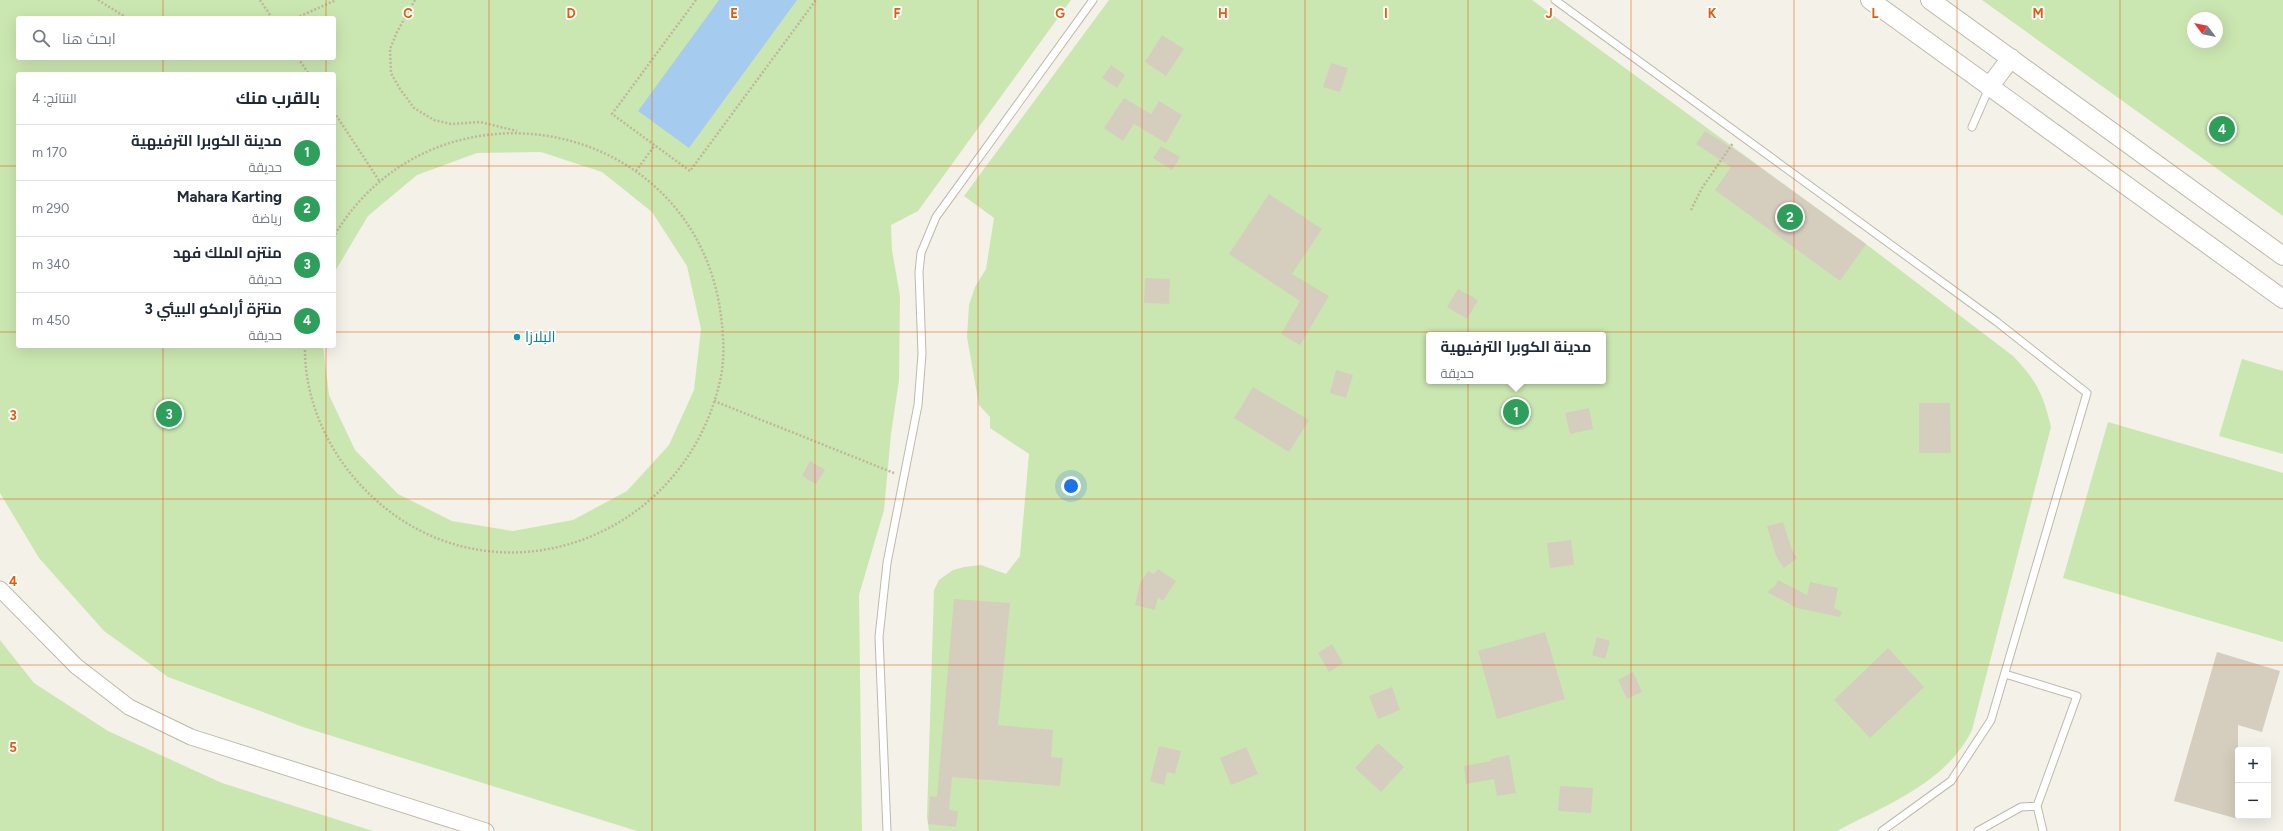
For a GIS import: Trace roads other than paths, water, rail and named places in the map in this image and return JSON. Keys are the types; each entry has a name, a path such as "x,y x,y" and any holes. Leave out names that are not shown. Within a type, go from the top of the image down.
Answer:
{"street":[{"path":"1870,0 2283,299"},
{"path":"1930,0 2283,256"},
{"path":"1990,87 2010,58"},
{"path":"0,589 76,666 129,707 191,736 486,831"}],"lane":[{"path":"887,831 879,637 887,563 905,477 919,397 922,354 919,272 921,253 927,235 936,217 1093,0"},
{"path":"1555,0 1997,322 2087,393 1991,720 1951,781 1882,831"},
{"path":"1972,127 1990,87"},
{"path":"2005,674 2077,696 2038,806 2044,831"},
{"path":"1978,831 2021,807 2038,806"}],"water":[{"path":"719,0 797,0 689,148 638,111"}],"place":[{"name":"منتزة أرامكو البيئي 3","path":"2222,129"},
{"name":"Mahara Karting","path":"1790,217"},
{"name":"البلازا","path":"517,337"},
{"name":"مدينة الكوبرا الترفيهية","path":"1516,412"},
{"name":"منتزه الملك فهد","path":"169,414"}]}
